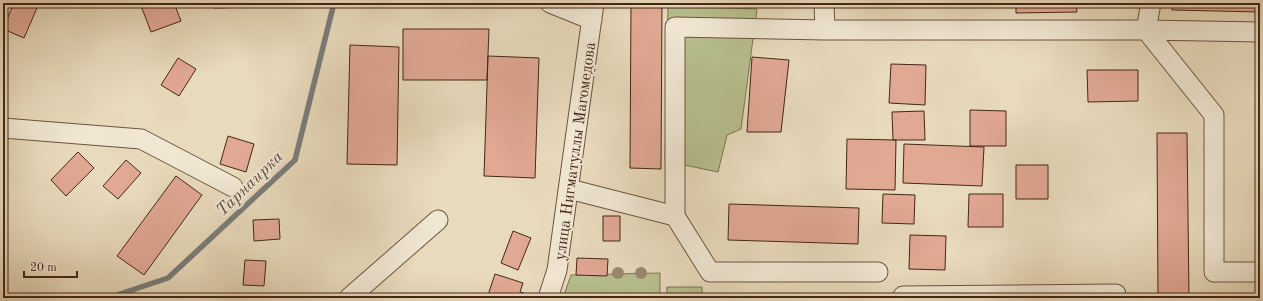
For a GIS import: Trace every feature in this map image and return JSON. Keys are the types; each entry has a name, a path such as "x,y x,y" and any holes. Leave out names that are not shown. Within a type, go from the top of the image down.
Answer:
{"street":[{"path":"550,3 593,12"},
{"path":"824,3 825,30"},
{"path":"1151,3 1146,30 1214,115 1214,272 1260,272"},
{"name":"улица Нигматуллы Магомедова","path":"548,298 557,270 593,12"},
{"path":"878,272 710,272 675,216 675,27 825,30 1146,30 1260,32"},
{"path":"3,128 141,139 233,187"},
{"path":"569,189 675,216"},
{"path":"349,298 438,220"},
{"path":"903,296 979,297 1116,294"}],"green space":[{"path":"668,6 757,9 741,129 727,135 718,172 665,161"},
{"path":"660,273 660,298 563,298 571,275"},
{"path":"667,287 702,287 702,298 667,298"}],"building":[{"path":"14,3 27,3 37,8 24,38 3,29"},
{"path":"140,3 174,3 181,21 151,32"},
{"path":"214,3 251,3 252,7 214,8"},
{"path":"631,3 662,3 661,169 630,168"},
{"path":"698,3 806,3 806,4"},
{"path":"849,3 945,3 849,4"},
{"path":"1016,3 1076,3 1077,12 1016,13"},
{"path":"1172,3 1260,3 1260,12 1172,10"},
{"path":"403,29 489,29 487,80 403,80"},
{"path":"350,45 399,47 397,165 347,164"},
{"path":"488,56 539,58 535,178 484,176"},
{"path":"752,57 789,60 781,132 747,132"},
{"path":"178,58 196,69 179,96 161,85"},
{"path":"891,64 926,65 925,105 889,103"},
{"path":"1087,70 1138,70 1138,101 1088,102"},
{"path":"970,110 1006,111 1006,146 970,146"},
{"path":"924,111 925,140 893,140 892,112"},
{"path":"1157,133 1187,133 1189,298 1158,298"},
{"path":"228,136 254,144 246,172 220,164"},
{"path":"847,139 896,140 895,190 846,189"},
{"path":"904,144 984,147 982,186 903,183"},
{"path":"78,152 94,168 66,196 51,180"},
{"path":"126,160 141,173 118,199 103,186"},
{"path":"1016,165 1048,165 1048,199 1016,199"},
{"path":"176,176 202,195 144,275 117,256"},
{"path":"883,194 915,195 914,224 882,223"},
{"path":"969,194 1003,194 1003,227 968,227"},
{"path":"729,204 859,208 858,244 728,240"},
{"path":"603,216 620,216 620,241 603,241"},
{"path":"279,219 280,239 254,241 253,220"},
{"path":"513,231 531,238 518,270 501,263"},
{"path":"910,235 946,236 945,270 909,269"},
{"path":"577,258 608,259 607,276 576,275"},
{"path":"245,260 266,261 264,286 243,285"},
{"path":"495,274 523,283 520,292 524,293 523,298 487,298"}],"waterway":[{"name":"Тарнаирка","path":"108,298 168,278 295,160 334,3"}]}
